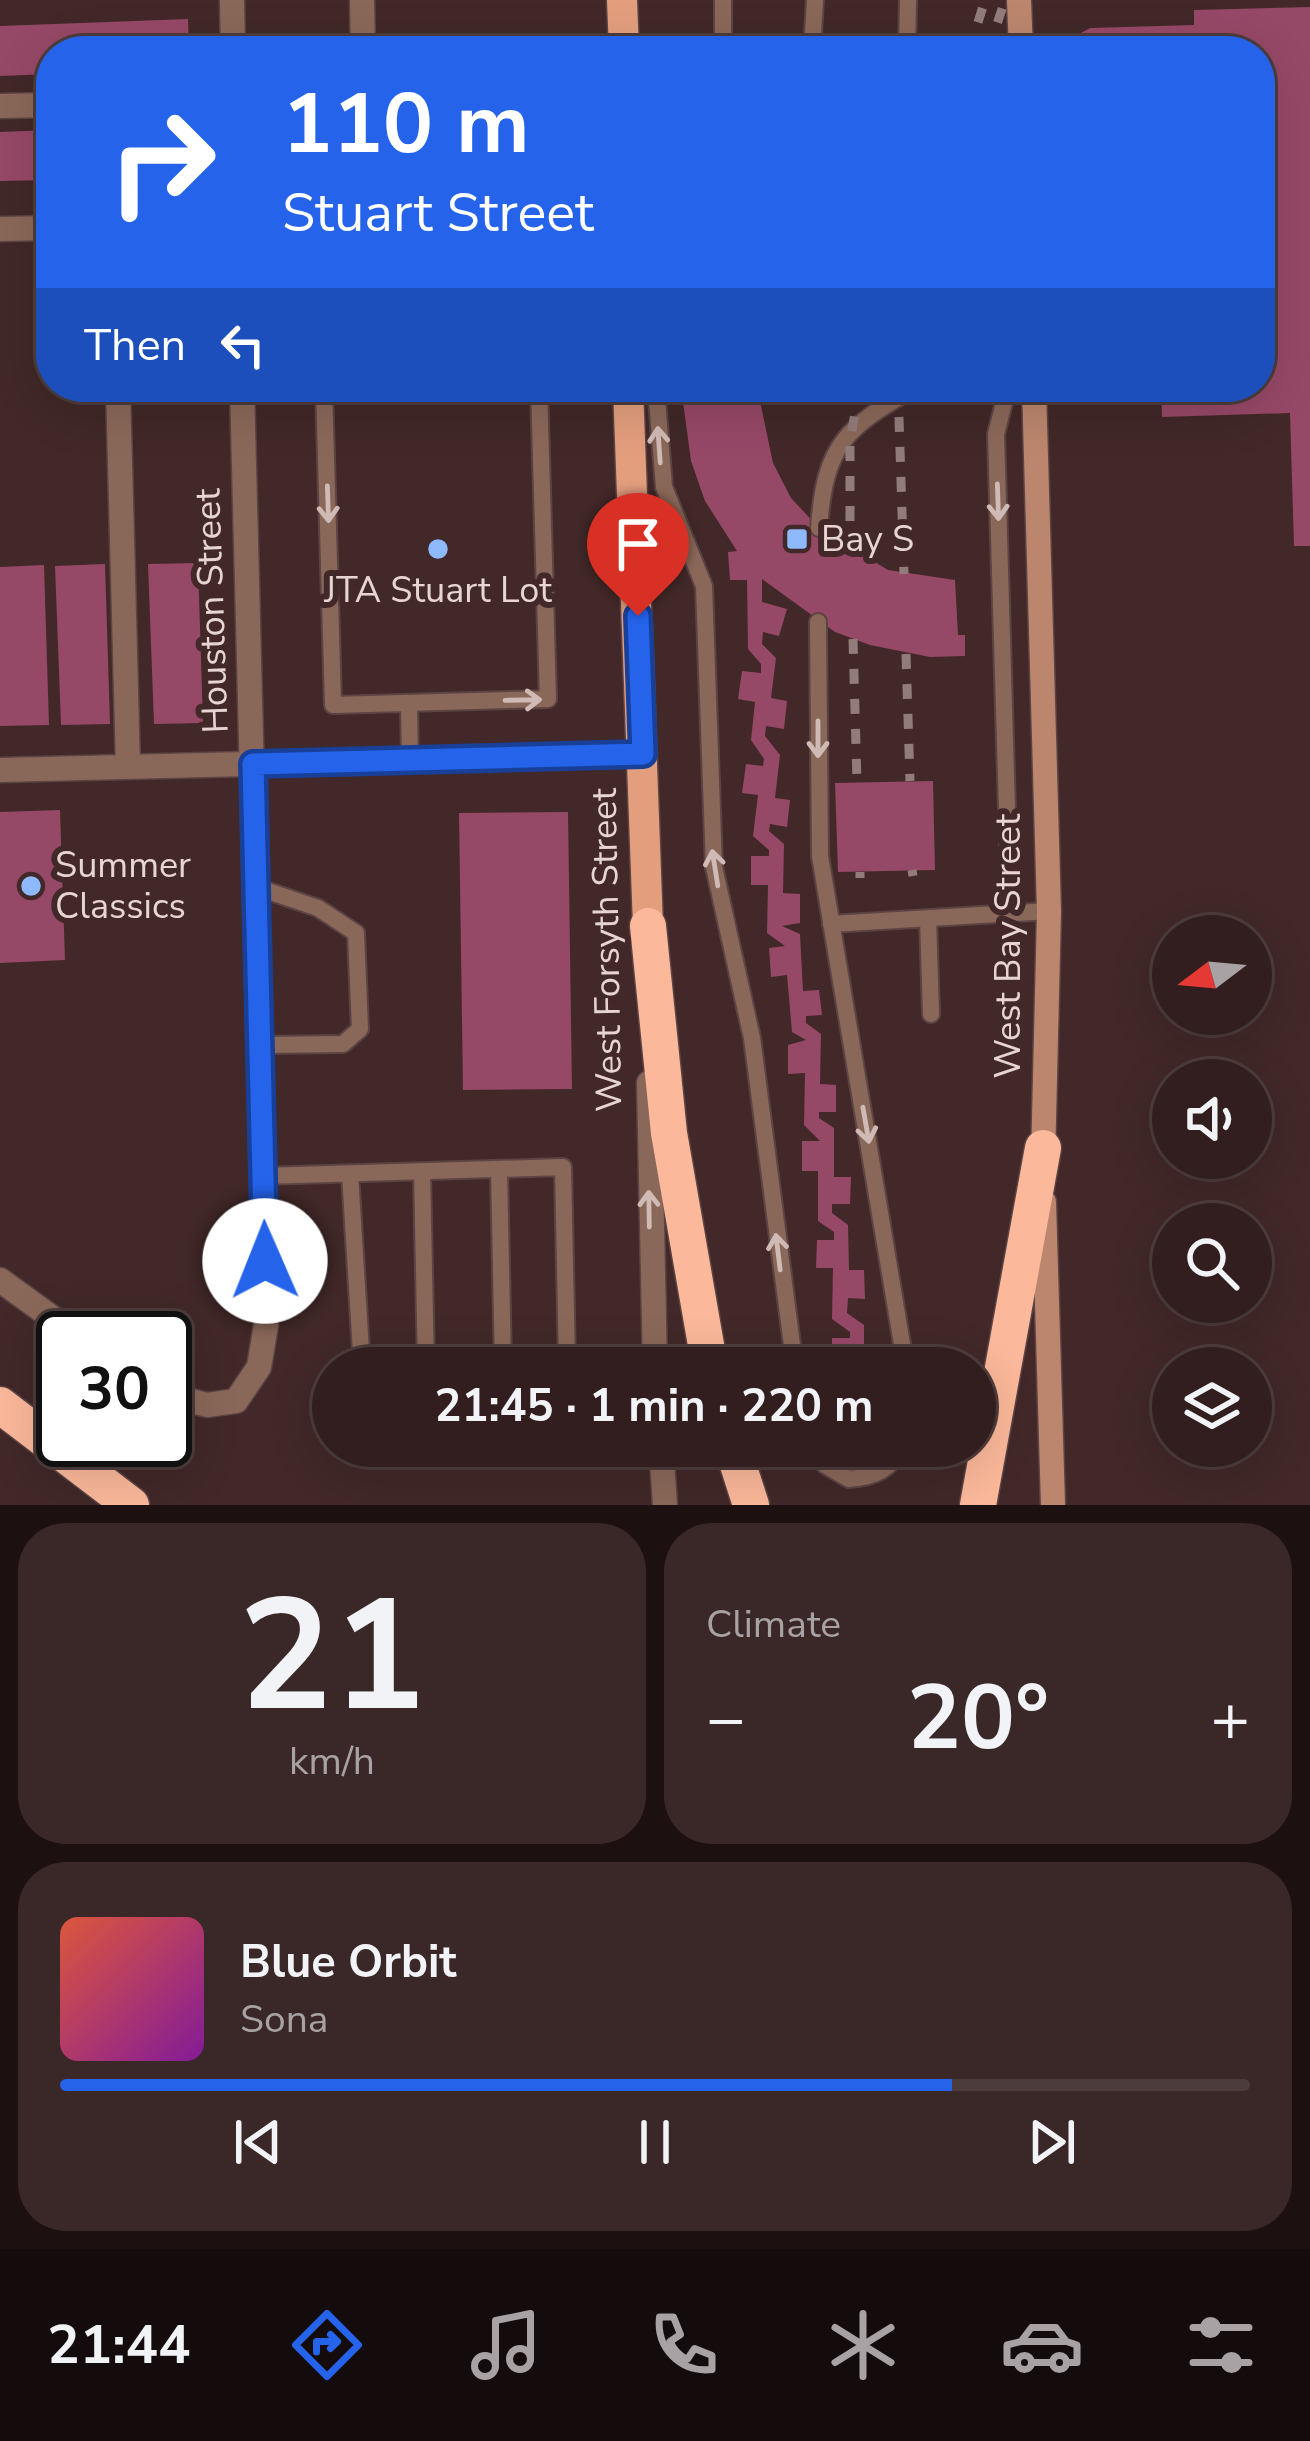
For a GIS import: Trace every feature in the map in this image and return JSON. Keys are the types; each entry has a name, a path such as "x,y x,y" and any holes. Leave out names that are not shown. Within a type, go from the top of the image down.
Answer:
{"highway":[{"path":"648,926 669,1132 706,1347"},
{"path":"978,1505 1043,1148"},
{"path":"0,1405 131,1505"},
{"path":"739,1467 752,1505"}],"main road":[{"path":"622,0 623,36"},
{"path":"1019,0 1020,36"},
{"name":"West Forsyth Street","path":"629,402 648,926"},
{"name":"West Bay Street","path":"1034,402 1049,911 1043,1148 1053,1505"}],"street":[{"path":"232,0 233,36"},
{"path":"362,0 363,36"},
{"path":"0,106 36,105"},
{"path":"0,229 36,228"},
{"path":"118,402 128,767"},
{"name":"Houston Street","path":"192,1402 207,1406 236,1401 254,1381 263,1349 263,1177 242,402"},
{"path":"0,770 643,754"},
{"name":"West Forsyth Street","path":"648,926 656,1347"},
{"path":"0,1280 43,1311"},
{"path":"662,1467 665,1505"}],"lane":[{"path":"723,0 723,36"},
{"path":"813,36 814,0"},
{"path":"907,36 908,0"},
{"path":"324,402 334,705 548,699 539,402"},
{"path":"657,402 664,487 704,586 711,842 752,1038 792,1347"},
{"path":"819,528 824,481 838,442 855,423 891,402"},
{"path":"1004,402 996,434 1010,914"},
{"path":"818,622 817,801 831,924 902,1347"},
{"path":"410,703 410,760"},
{"path":"256,886 318,908 356,933 360,1029 343,1044 260,1045"},
{"path":"831,924 1049,911"},
{"path":"928,919 931,1014"},
{"path":"263,1177 563,1167 567,1347"},
{"path":"500,1169 503,1347"},
{"path":"422,1172 426,1347"},
{"path":"350,1174 361,1347"},
{"path":"828,1467 849,1479 887,1467"}],"building":[{"path":"1310,7 1310,546 1294,546 1290,413 1162,417 1162,402 1275,402 1275,36 1075,36 1090,28 1194,25 1194,10"},
{"path":"188,19 189,36 36,36 36,75 0,76 0,26"},
{"path":"36,131 36,180 0,181 0,132"},
{"path":"683,402 760,402 773,463 791,498 819,528 888,570 955,580 958,635 965,635 965,656 930,657 870,645 835,632 762,579 762,602 787,609 779,636 763,632 762,644 776,658 771,698 787,701 784,729 766,726 765,736 780,755 775,798 790,800 787,827 770,824 769,831 784,844 783,893 800,894 800,923 782,926 800,934 803,991 819,990 822,1015 806,1016 806,1023 821,1034 820,1084 836,1085 836,1112 819,1112 819,1118 834,1128 834,1177 851,1177 850,1204 832,1204 832,1213 848,1225 849,1270 864,1270 865,1299 848,1298 847,1313 864,1325 864,1347 832,1347 832,1338 850,1338 850,1332 832,1319 833,1268 816,1268 817,1240 834,1240 834,1232 818,1221 818,1171 802,1171 802,1141 820,1141 804,1125 805,1073 788,1074 788,1045 806,1040 792,1032 787,975 771,977 769,948 785,946 767,933 768,885 751,885 751,856 769,856 769,850 753,836 758,795 742,793 746,764 763,766 764,759 751,740 755,702 738,699 742,671 761,673 761,664 748,649 747,580 730,580 728,552 737,551 705,501 691,461"},
{"path":"198,563 203,723 154,724 148,564"},
{"path":"105,564 110,724 61,725 55,566"},
{"path":"44,565 49,725 0,726 0,567"},
{"path":"933,781 935,870 838,872 835,783"},
{"name":"Summer Classics","path":"60,810 65,960 0,963 0,812"},
{"path":"568,812 572,1089 463,1090 459,813"}],"railway":[{"path":"974,36 985,0"},
{"path":"993,36 1005,0"},
{"path":"850,551 850,443 857,402"},
{"path":"898,402 904,574"},
{"path":"853,639 857,782"},
{"path":"906,654 910,781"},
{"path":"912,870 913,876"},
{"path":"860,872 860,878"}],"place":[{"name":"Bay S","path":"797,539"},
{"name":"JTA Stuart Lot","path":"438,549"},
{"name":"Summer Classics","path":"31,886"}],"route":[{"path":"265,1261 253,764 643,754 638,616"}]}
